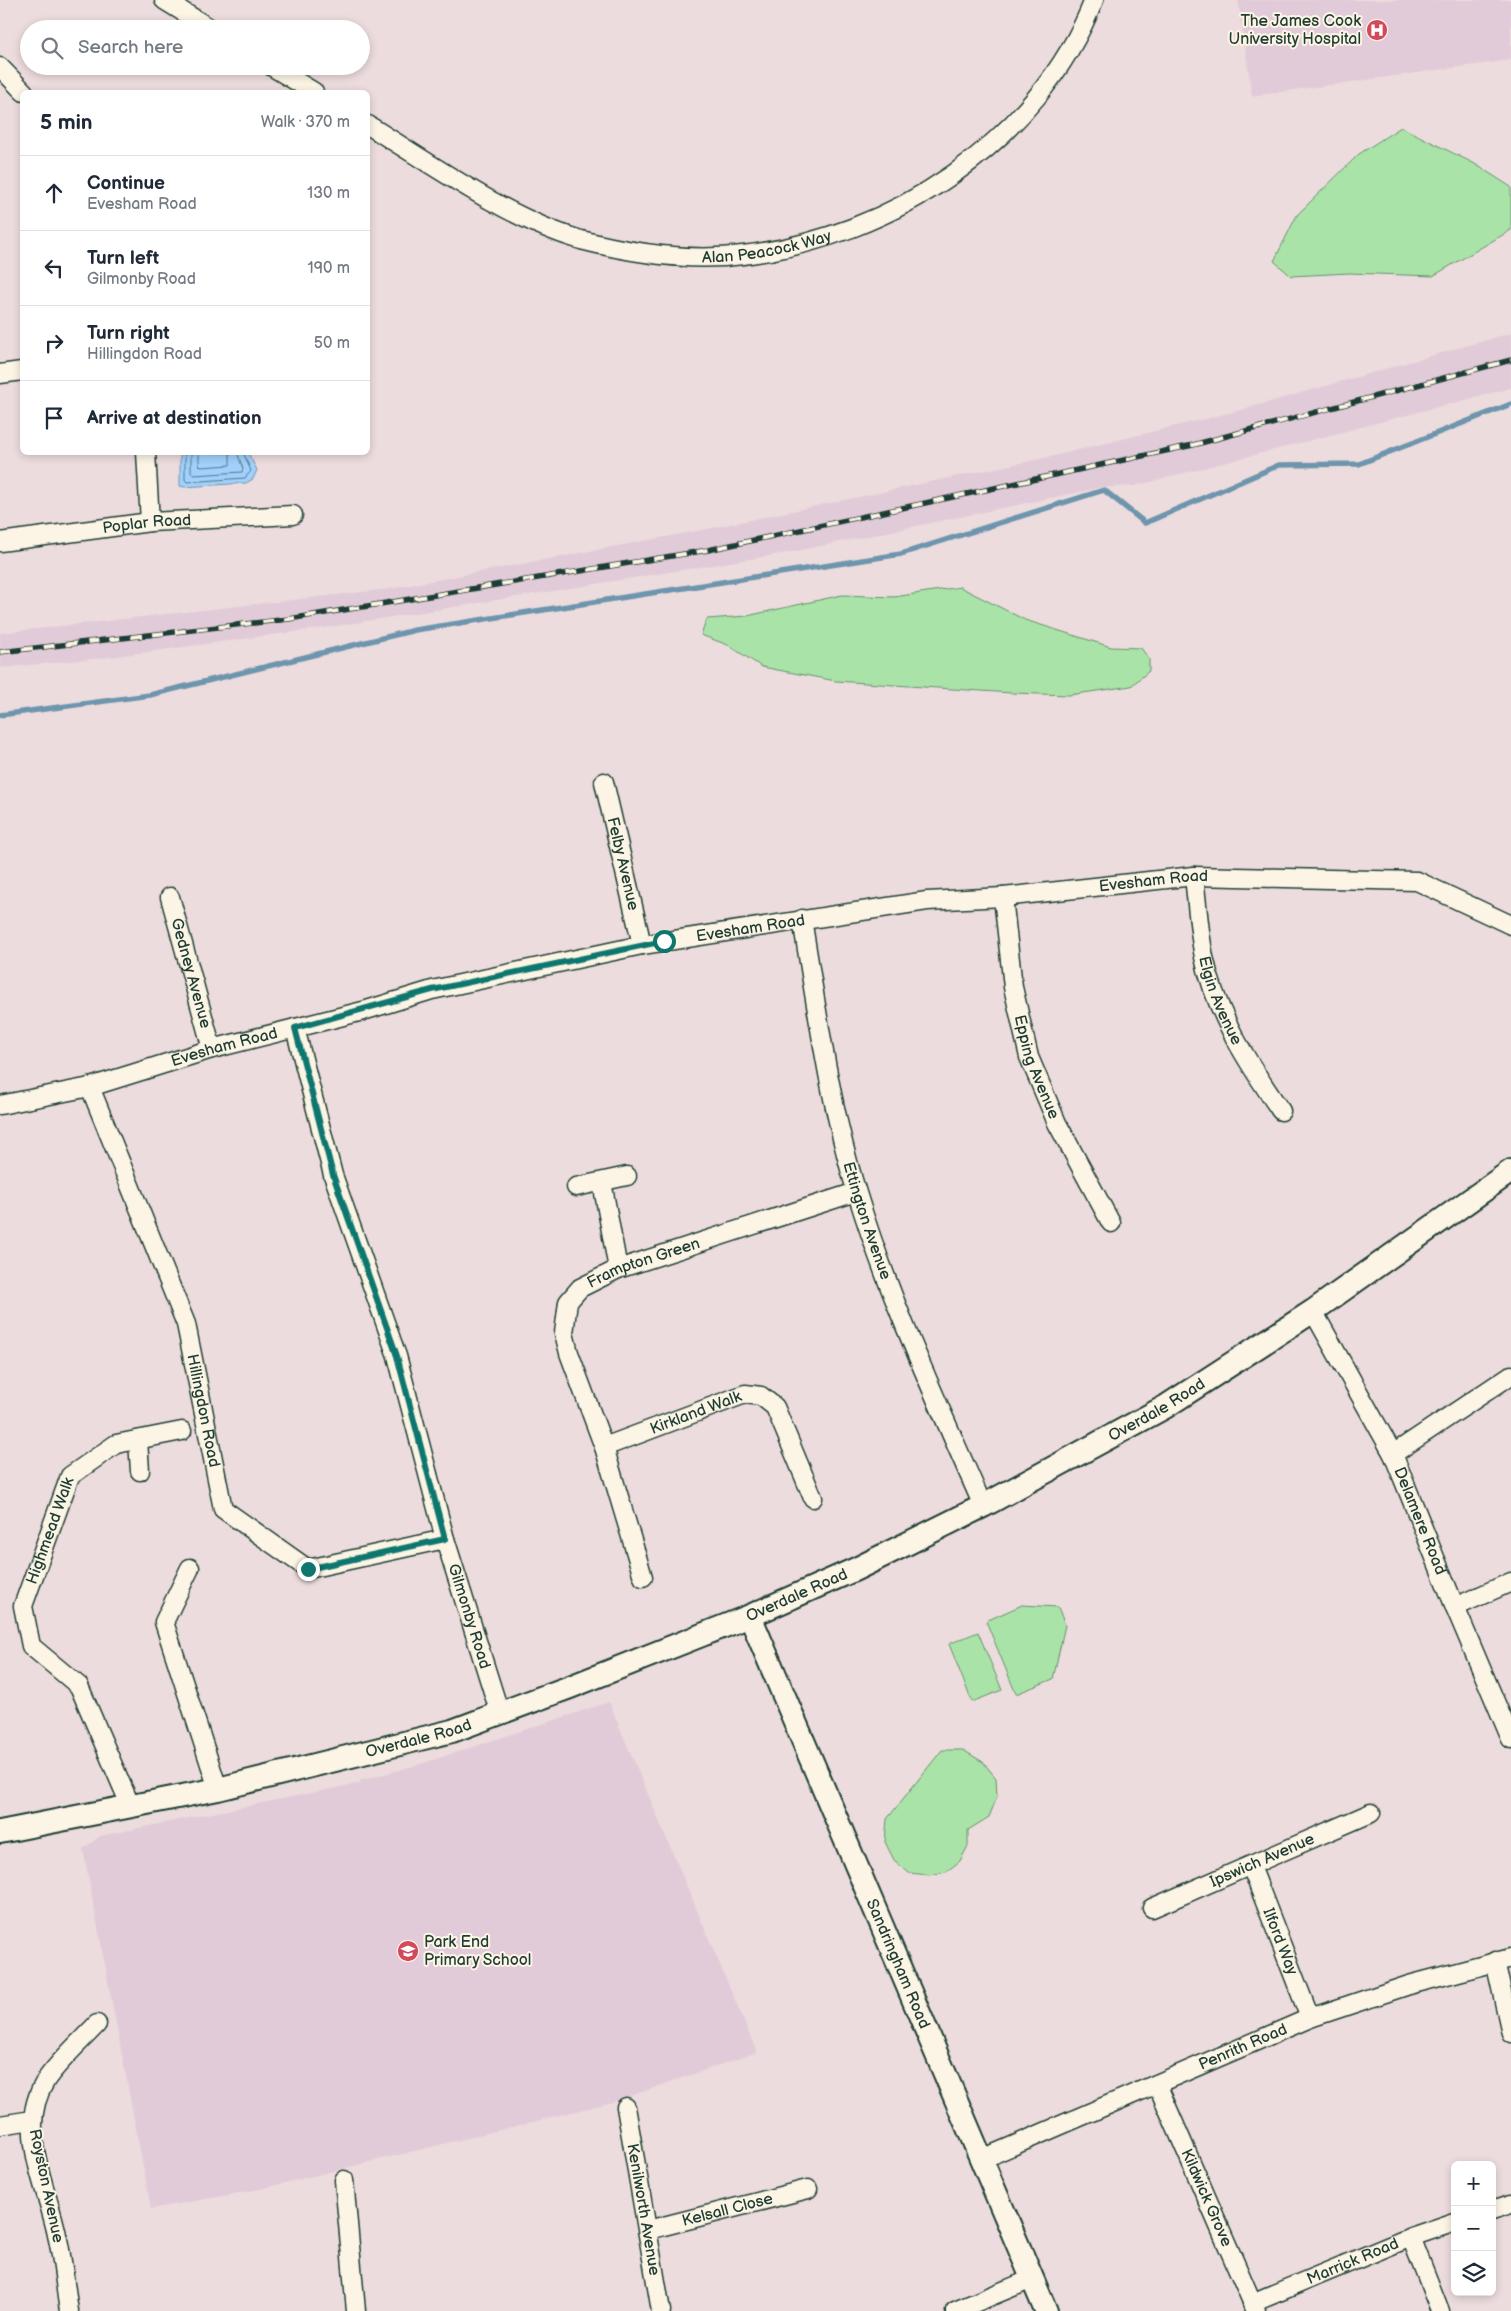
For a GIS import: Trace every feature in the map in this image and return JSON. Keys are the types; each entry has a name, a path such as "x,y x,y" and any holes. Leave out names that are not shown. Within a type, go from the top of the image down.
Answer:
{"street":[{"path":"164,0 196,20"},
{"name":"Alan Peacock Way","path":"370,126 482,195 540,225 579,239 628,250 679,256 742,255 793,247 842,233 884,216 928,192 968,164 1009,127 1038,94 1073,43 1087,18 1094,0"},
{"path":"0,67 22,90"},
{"path":"286,75 311,90"},
{"path":"0,374 20,371"},
{"path":"146,455 150,522"},
{"name":"Poplar Road","path":"0,542 150,522 293,515"},
{"name":"Felby Avenue","path":"604,782 642,945"},
{"name":"Evesham Road","path":"0,1105 90,1087 212,1049 432,990 642,945 927,901 1003,897 1194,876 1417,880 1511,925"},
{"name":"Elgin Avenue","path":"1194,876 1204,957 1222,1010 1244,1058 1281,1111"},
{"name":"Gedney Avenue","path":"170,897 212,1049"},
{"name":"Epping Avenue","path":"1003,897 1013,987 1029,1057 1057,1123 1110,1223"},
{"name":"Ettington Avenue","path":"802,919 830,1081 856,1192 883,1270 910,1339 983,1506"},
{"name":"Gilmonby Road","path":"295,1028 333,1175 397,1356 445,1539 500,1714"},
{"name":"Hillingdon Road","path":"90,1087 186,1324 223,1509 308,1569 445,1539"},
{"name":"Overdale Road","path":"0,1832 218,1789 452,1731 750,1616 856,1569 983,1506 1165,1407 1313,1311 1511,1171"},
{"path":"576,1187 627,1176"},
{"path":"602,1182 618,1269"},
{"name":"Frampton Green","path":"644,1577 604,1447 569,1353 564,1333 568,1302 580,1288 618,1269 856,1192"},
{"name":"Delamere Road","path":"1313,1311 1393,1454 1454,1607 1511,1739"},
{"path":"1393,1454 1511,1375"},
{"name":"Kirkland Walk","path":"604,1447 745,1394 761,1396 776,1407 813,1498"},
{"name":"Highmead Walk","path":"131,1807 79,1686 31,1646 23,1606 70,1476 116,1444 182,1431"},
{"path":"138,1440 140,1471"},
{"path":"190,1568 164,1622 218,1789"},
{"path":"1454,1607 1511,1582"},
{"name":"Sandringham Road","path":"750,1616 1046,2311"},
{"name":"Ipswich Avenue","path":"1152,1908 1372,1813"},
{"name":"Ilford Way","path":"1251,1866 1310,2018"},
{"path":"1503,1959 1511,2033"},
{"name":"Penrith Road","path":"982,2159 1310,2018 1409,1985 1503,1959"},
{"name":"Royston Avenue","path":"69,2311 57,2235 33,2140 32,2120 36,2103 46,2080 97,2024"},
{"name":"Kildwick Grove","path":"1157,2084 1254,2307"},
{"name":"Kenilworth Avenue","path":"626,2107 661,2311"},
{"path":"0,2124 32,2120"},
{"path":"344,2180 356,2311"},
{"name":"Kelsall Close","path":"648,2230 808,2190"},
{"path":"1496,2209 1511,2204"},
{"name":"Marrick Road","path":"1254,2307 1411,2237 1451,2223"},
{"path":"1411,2237 1440,2311"},
{"path":"955,2311 1032,2279"}],"shaded area":[{"name":"The James Cook University Hospital","path":"1238,0 1511,0 1511,60 1252,96"},
{"path":"1511,333 1511,388 1135,486 1099,488 787,553 324,628 103,658 0,668 0,633 388,589 702,530 1053,456 1241,410"},
{"name":"Park End Primary School","path":"609,1702 757,2052 613,2102 261,2189 151,2209 83,1849 100,1836 360,1783 359,1781 427,1762"}],"green space":[{"path":"1401,127 1475,164 1511,187 1511,230 1433,276 1349,273 1291,276 1274,261 1297,215 1359,154"},
{"path":"960,587 1025,620 1111,647 1141,648 1149,659 1149,671 1131,686 1069,695 836,681 762,667 728,645 701,635 707,619 747,616 842,595 894,597"},
{"path":"1022,1605 1058,1607 1065,1625 1053,1679 1016,1694 986,1621"},
{"path":"978,1632 1002,1690 972,1702 949,1644"},
{"path":"942,1750 963,1750 983,1762 996,1778 997,1797 989,1817 968,1830 968,1846 960,1861 946,1872 929,1875 909,1873 894,1860 885,1842 887,1819"}],"water":[{"path":"180,455 249,455 257,470 253,479 246,483 180,486"}],"waterway":[{"path":"0,715 150,695 415,630 901,554 1104,490 1145,523 1279,465 1359,464 1511,404"}],"railway":[{"path":"0,652 289,619 708,550 1193,445 1511,360"}],"place":[{"name":"The James Cook University Hospital","path":"1377,30"},
{"name":"Park End Primary School","path":"408,1951"}],"route":[{"path":"308,1569 445,1539 397,1356 333,1175 295,1028 363,1011 432,990 664,941"}]}
